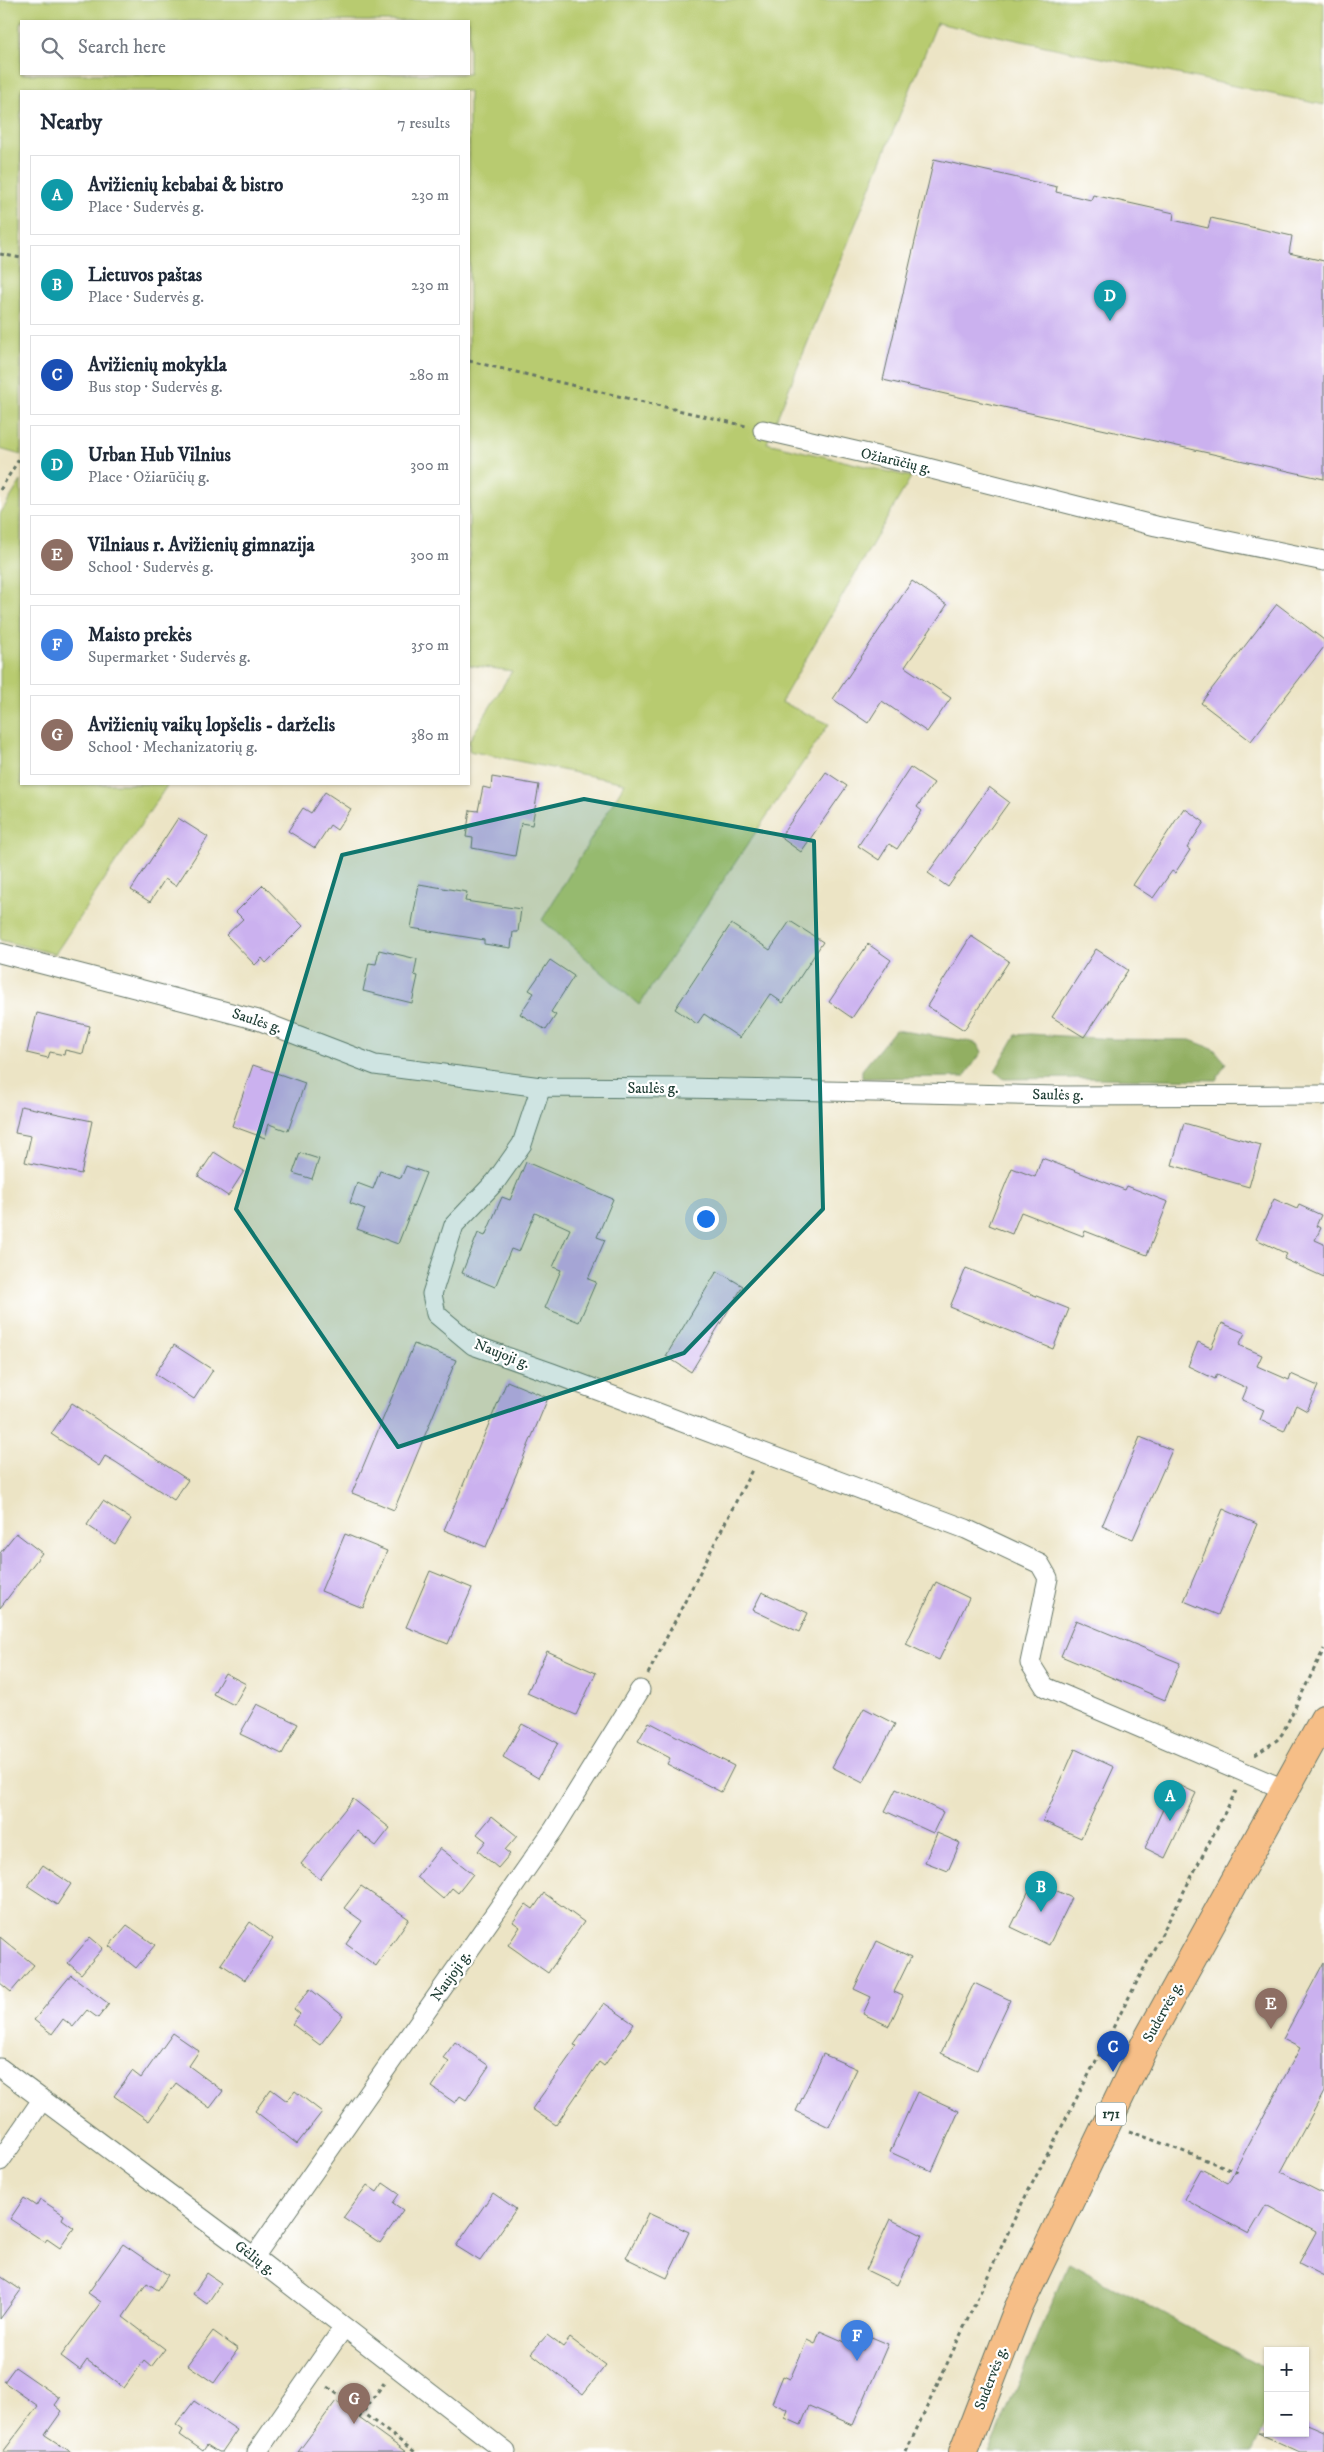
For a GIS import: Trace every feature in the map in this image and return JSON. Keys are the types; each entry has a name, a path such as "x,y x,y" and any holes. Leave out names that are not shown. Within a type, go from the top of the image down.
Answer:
{"main road":[{"name":"Sudervės g.","path":"963,2452 1018,2309 1145,2044 1324,1719"}],"street":[{"name":"Ožiarūčių g.","path":"763,430 912,464 1156,526 1324,562"},
{"name":"Saulės g.","path":"0,953 258,1020 375,1065 541,1087 1060,1096 1324,1095"},
{"name":"Naujoji g.","path":"541,1087 522,1144 496,1181 454,1225 432,1294 436,1314 473,1345 966,1529 1040,1564 1048,1578 1030,1663 1045,1687 1286,1790"},
{"name":"Naujoji g.","path":"254,2257 554,1829 640,1690"},
{"name":"Gėlių g.","path":"0,2068 254,2257 506,2452"},
{"path":"0,2161 42,2100"},
{"path":"257,2452 344,2327"}],"path":[{"path":"0,254 20,258"},
{"path":"470,361 763,430"},
{"path":"0,490 20,458"},
{"path":"640,1690 761,1452"},
{"path":"906,2452 1019,2209 1245,1772 1260,1750 1277,1740 1282,1734 1324,1649"},
{"path":"1107,2123 1241,2173"},
{"path":"359,2418 395,2366"},
{"path":"324,2384 363,2411 415,2452"}],"highlighted area":[{"path":"584,799 814,841 823,1209 684,1353 398,1447 236,1209 342,855"}],"green space":[{"path":"0,0 1307,0 1324,3 1324,105 937,23 767,443 911,477 781,702 829,724 639,1005 542,920 625,783 470,751 470,739 512,671 470,665 470,90 20,90 20,455 0,449"},
{"path":"20,483 20,785 167,785 55,954 0,940 0,514"},
{"path":"895,1030 967,1041 978,1044 982,1052 964,1077 862,1078 862,1070"},
{"path":"1030,1034 1113,1039 1190,1040 1214,1049 1226,1063 1216,1080 1004,1079 995,1071 1016,1035"},
{"path":"1069,2263 1264,2368 1264,2425 1252,2452 989,2452"}],"building":[{"path":"934,159 1057,187 1056,192 1091,200 1093,195 1174,213 1173,220 1208,228 1211,218 1292,236 1289,253 1324,261 1324,479 883,380"},
{"path":"912,581 947,605 905,667 951,698 927,732 882,701 868,723 833,699"},
{"path":"1277,604 1324,640 1324,647 1251,741 1201,703"},
{"path":"910,767 934,783 917,807 922,811 897,849 889,844 879,860 858,846"},
{"path":"826,772 847,786 801,852 780,837"},
{"path":"492,777 539,785 532,825 521,823 515,856 472,848 473,838 466,837 470,810 478,811 483,787 491,789"},
{"path":"989,787 1009,802 948,887 928,873"},
{"path":"325,792 351,809 337,830 330,825 315,848 288,831 303,808 311,813"},
{"path":"1184,808 1204,822 1187,848 1190,850 1175,873 1172,871 1153,898 1133,885"},
{"path":"178,818 208,837 176,886 165,879 150,902 131,890"},
{"path":"419,884 467,892 465,901 521,909 518,932 513,932 511,948 484,944 484,940 411,928"},
{"path":"263,885 303,926 266,963 262,958 255,965 226,935 243,919 236,912"},
{"path":"790,921 823,942 783,1003 770,994 740,1038 704,1014 697,1024 675,1009 731,924 770,950"},
{"path":"971,936 1009,961 964,1030 927,1006"},
{"path":"868,944 891,960 852,1018 829,1002"},
{"path":"1096,949 1128,970 1084,1037 1052,1017"},
{"path":"379,950 417,959 414,975 418,976 412,1003 363,991 369,963 376,964"},
{"path":"550,960 574,976 551,1012 556,1015 546,1030 520,1014 534,993 529,990"},
{"path":"37,1013 90,1026 83,1054 65,1050 64,1055 50,1052 48,1058 27,1053"},
{"path":"253,1065 305,1083 288,1131 269,1124 265,1138 232,1126"},
{"path":"21,1106 92,1121 81,1174 25,1162 31,1136 15,1133"},
{"path":"1184,1123 1261,1145 1249,1187 1172,1165"},
{"path":"214,1152 244,1171 228,1196 198,1176"},
{"path":"300,1153 319,1159 312,1179 293,1173"},
{"path":"1042,1158 1125,1190 1127,1186 1168,1202 1147,1255 1085,1231 1083,1236 1021,1212 1012,1234 989,1225 1012,1168 1035,1177"},
{"path":"526,1162 613,1199 597,1237 605,1240 588,1279 596,1282 579,1322 545,1308 561,1270 553,1267 570,1229 535,1213 519,1252 511,1249 495,1287 462,1273 478,1233 485,1236 502,1197 510,1200"},
{"path":"406,1166 426,1173 398,1244 357,1229 365,1209 350,1203 357,1183 373,1189 380,1171 401,1178"},
{"path":"1274,1199 1297,1209 1299,1205 1321,1215 1316,1226 1321,1228 1315,1240 1324,1244 1324,1277 1284,1259 1287,1254 1256,1239"},
{"path":"966,1268 1069,1309 1053,1349 950,1307"},
{"path":"717,1271 743,1286 691,1372 666,1356"},
{"path":"1222,1323 1245,1333 1239,1345 1262,1355 1257,1366 1289,1380 1291,1374 1318,1386 1307,1411 1296,1405 1284,1431 1260,1420 1264,1410 1242,1400 1247,1388 1217,1374 1215,1379 1188,1366 1198,1342 1211,1348"},
{"path":"414,1344 456,1360 394,1510 352,1493"},
{"path":"174,1345 213,1370 194,1399 155,1374"},
{"path":"507,1381 548,1398 486,1547 444,1530"},
{"path":"72,1403 188,1480 174,1500 105,1456 99,1466 51,1434"},
{"path":"1140,1437 1172,1450 1133,1539 1102,1526"},
{"path":"103,1501 131,1519 115,1544 87,1525"},
{"path":"1223,1509 1257,1524 1218,1615 1184,1601"},
{"path":"16,1533 42,1553 0,1608 0,1553"},
{"path":"345,1534 387,1551 363,1608 321,1591"},
{"path":"430,1571 472,1588 448,1644 406,1627"},
{"path":"936,1582 969,1598 939,1660 906,1644"},
{"path":"762,1592 808,1613 799,1632 753,1610"},
{"path":"1076,1620 1180,1663 1165,1700 1061,1656"},
{"path":"547,1651 596,1673 576,1715 527,1693"},
{"path":"225,1673 246,1684 234,1705 213,1694"},
{"path":"257,1704 298,1724 282,1754 240,1734"},
{"path":"864,1708 895,1724 863,1783 832,1767"},
{"path":"649,1722 734,1766 721,1792 667,1764 670,1758 638,1741"},
{"path":"522,1724 558,1743 538,1778 503,1757"},
{"path":"1075,1749 1114,1767 1081,1838 1043,1821"},
{"path":"1175,1783 1196,1793 1165,1858 1145,1848"},
{"path":"896,1789 943,1812 933,1833 885,1811"},
{"path":"353,1799 390,1828 376,1846 357,1831 320,1879 301,1864"},
{"path":"492,1816 517,1836 505,1850 510,1854 498,1868 478,1851 486,1841 477,1834"},
{"path":"937,1833 960,1843 948,1871 925,1862"},
{"path":"440,1848 473,1874 458,1893 452,1888 443,1899 417,1877"},
{"path":"43,1865 71,1884 57,1905 28,1886"},
{"path":"1034,1880 1072,1898 1049,1945 1011,1927"},
{"path":"361,1886 409,1919 376,1966 346,1944 362,1921 344,1908"},
{"path":"544,1893 584,1922 548,1973 508,1945 520,1927 513,1922 526,1904 533,1909"},
{"path":"250,1922 273,1939 245,1980 221,1964"},
{"path":"127,1925 155,1945 136,1968 109,1946"},
{"path":"0,1937 34,1965 11,1992 0,1983"},
{"path":"90,1937 103,1948 81,1974 68,1963"},
{"path":"877,1941 911,1957 894,1992 903,1996 889,2026 863,2014 871,1997 854,1989"},
{"path":"1324,1962 1324,2092 1281,2172 1324,2194 1324,2276 1299,2263 1316,2232 1266,2205 1249,2234 1184,2199 1201,2169 1228,2183 1300,2048 1283,2039"},
{"path":"71,1975 109,2004 98,2018 87,2010 73,2027 63,2019 52,2034 34,2020"},
{"path":"974,1983 1010,2000 977,2070 941,2053"},
{"path":"310,1989 343,2015 320,2045 292,2024 300,2014 294,2009"},
{"path":"604,2003 634,2024 604,2066 599,2062 556,2125 532,2109 577,2046 574,2045"},
{"path":"173,2033 199,2051 189,2066 223,2091 210,2108 176,2083 149,2121 114,2096 132,2071 141,2078"},
{"path":"455,2042 489,2066 466,2100 460,2096 455,2103 432,2087 449,2062 443,2058"},
{"path":"823,2054 857,2069 829,2127 796,2111"},
{"path":"271,2089 287,2101 295,2091 322,2112 297,2144 255,2111"},
{"path":"917,2092 959,2111 932,2171 890,2152"},
{"path":"383,2183 399,2194 393,2203 403,2210 380,2243 343,2218 367,2185 377,2192"},
{"path":"493,2193 516,2209 480,2261 456,2246"},
{"path":"24,2198 36,2206 40,2199 64,2215 62,2219 74,2228 60,2248 47,2239 45,2242 10,2219"},
{"path":"648,2213 689,2232 667,2278 626,2258"},
{"path":"890,2219 922,2235 897,2285 866,2270"},
{"path":"123,2244 168,2275 158,2290 147,2283 123,2317 165,2349 151,2367 144,2361 124,2388 87,2360 80,2370 61,2356 101,2302 88,2293"},
{"path":"207,2273 221,2283 207,2304 193,2294"},
{"path":"0,2276 21,2290 0,2319"},
{"path":"213,2331 238,2349 214,2383 188,2365"},
{"path":"820,2331 863,2350 869,2336 888,2344 853,2425 809,2406 801,2425 785,2418 788,2410 772,2403 783,2376 790,2379 807,2340 815,2344"},
{"path":"547,2335 563,2347 570,2338 606,2365 583,2394 531,2353"},
{"path":"15,2367 60,2398 55,2405 62,2411 45,2435 71,2452 3,2452 38,2406 4,2382"},
{"path":"194,2401 237,2430 222,2452 218,2452 207,2445 203,2451 180,2435 183,2430 176,2425"},
{"path":"336,2401 359,2418 406,2452 298,2452"},
{"path":"1309,2425 1324,2431 1324,2452 1300,2452 1267,2437 1309,2437"}],"place":[{"name":"Urban Hub Vilnius","path":"1110,321"},
{"name":"Avižienių kebabai & bistro","path":"1170,1821"},
{"name":"Lietuvos paštas","path":"1041,1912"},
{"name":"Vilniaus r. Avižienių gimnazija","path":"1271,2029"},
{"name":"Avižienių mokykla","path":"1113,2072"},
{"name":"Maisto prekės","path":"857,2361"},
{"name":"Avižienių vaikų lopšelis - darželis","path":"354,2424"}]}
